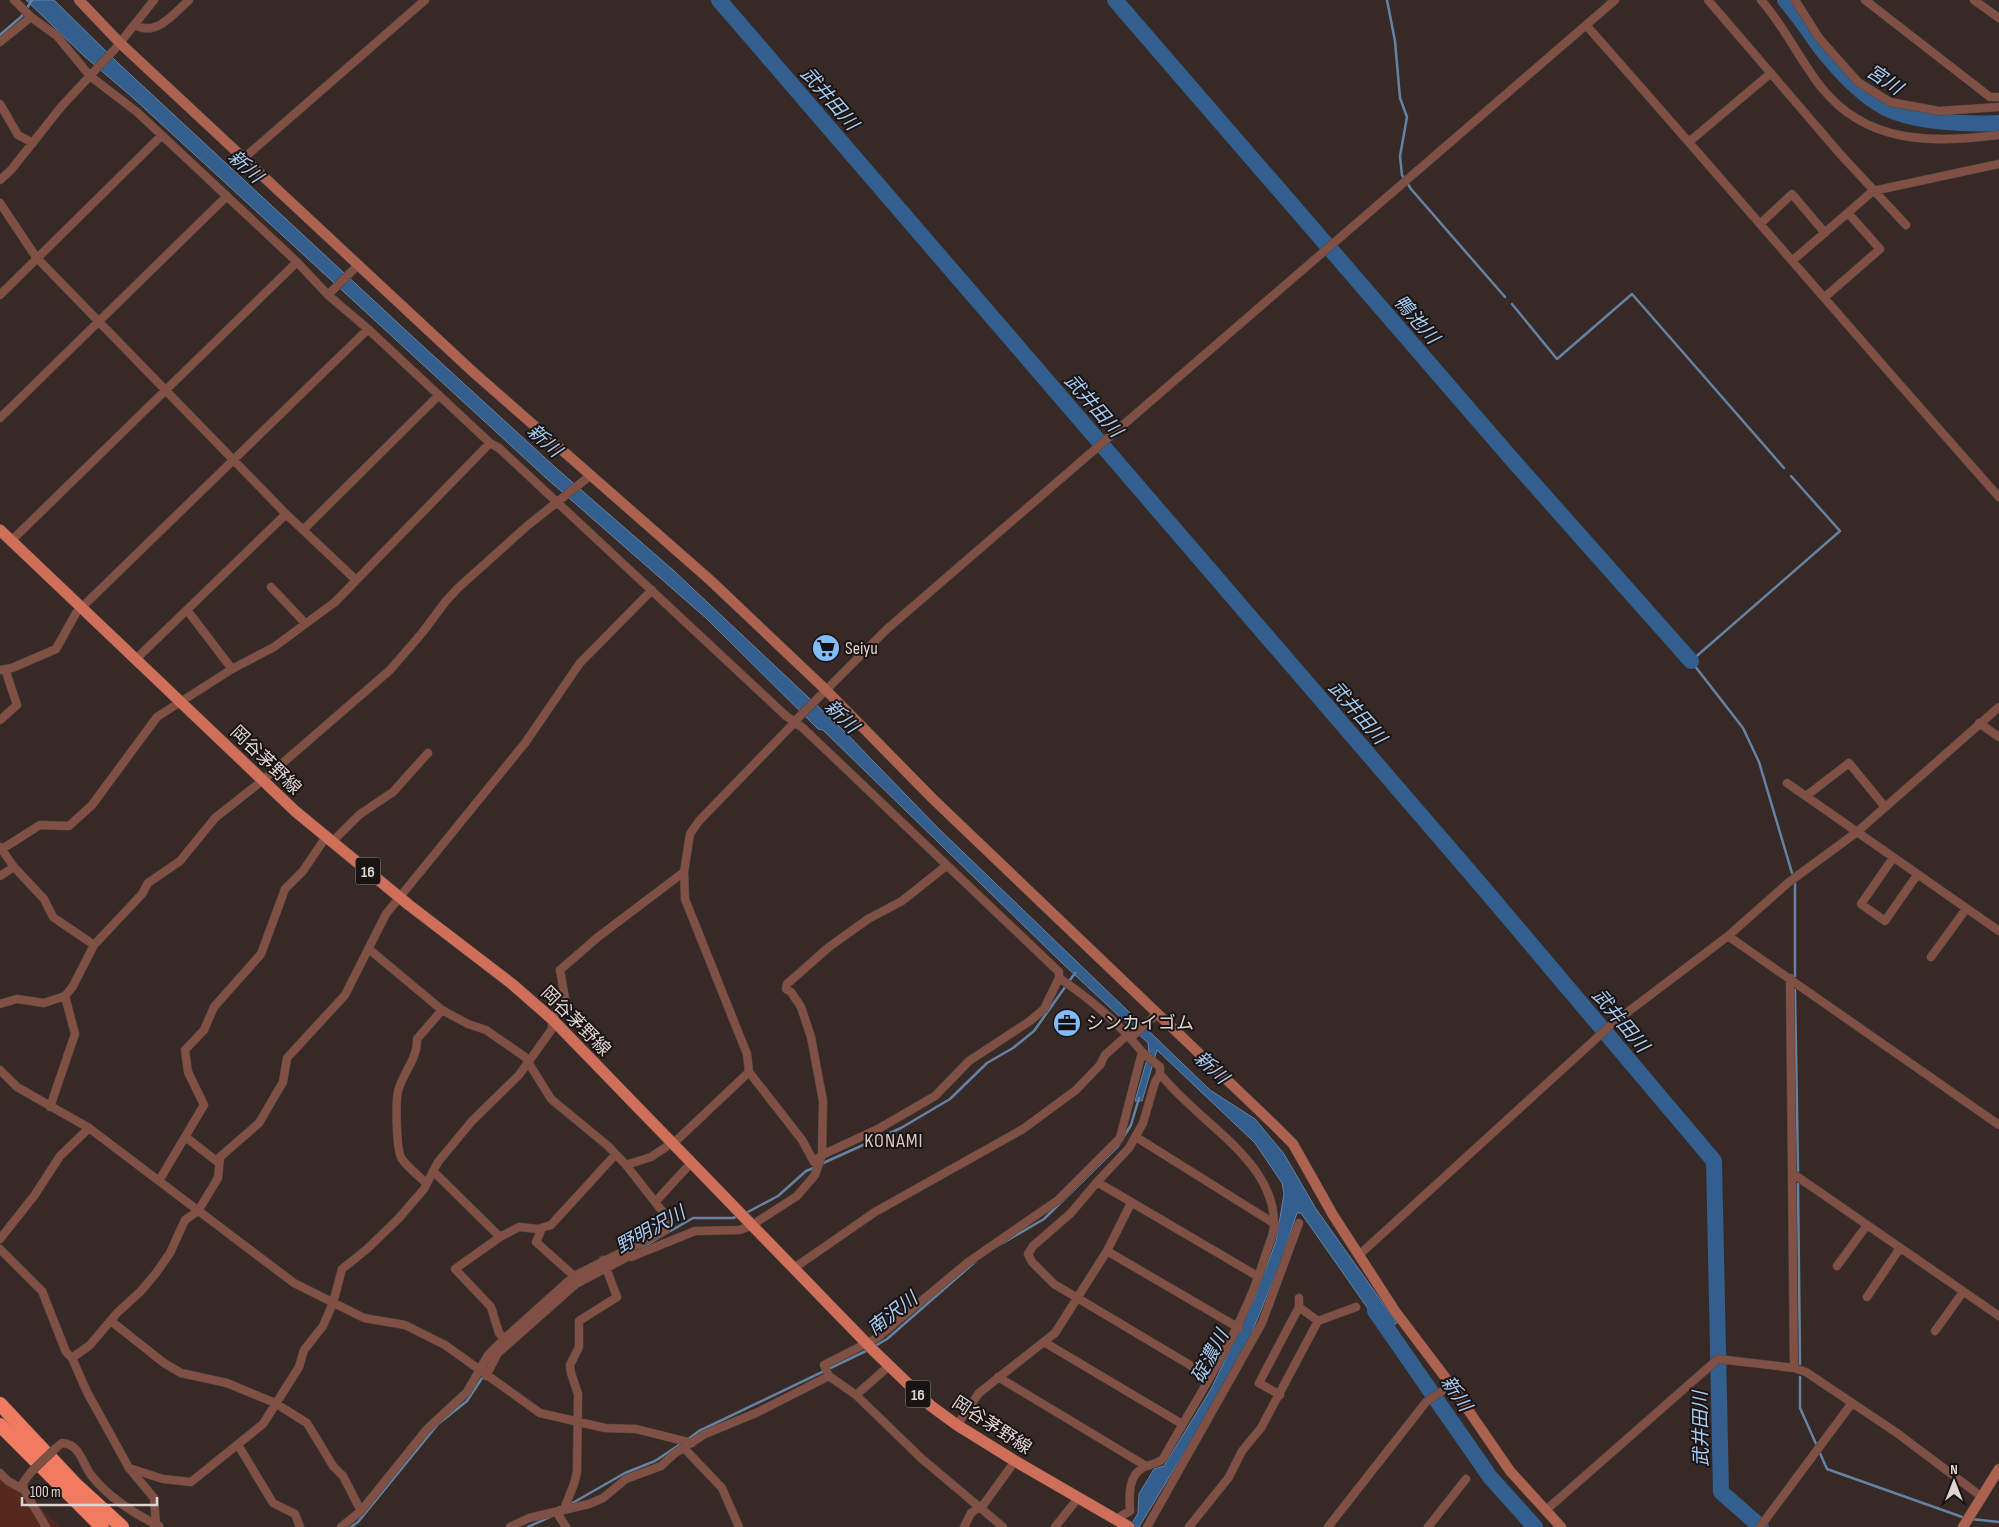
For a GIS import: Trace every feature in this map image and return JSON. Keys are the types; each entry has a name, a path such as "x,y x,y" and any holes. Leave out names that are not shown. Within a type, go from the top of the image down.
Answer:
{"highway":[{"path":"0,1404 76,1485 122,1527"},
{"path":"0,1425 102,1527"}],"main road":[{"name":"岡谷茅野線","path":"0,530 180,702 329,840 512,984 552,1020 889,1366 931,1406 957,1425 1015,1461 1124,1524"}],"street":[{"path":"14,0 31,17 57,36 92,74 227,196 490,443 499,448 560,501 652,590 796,720 946,866 1059,972 1059,978 1044,1010 969,1061 935,1096 862,1138 822,1155 814,1162 802,1140 749,1072 747,1054 685,899 684,872 687,845 698,821 796,720 887,629 1339,240 1614,0"},
{"path":"78,0 117,46 244,158 354,268 472,371 587,479 710,580 822,694 933,799 1155,1016 1292,1144 1396,1311 1451,1385 1510,1471 1561,1527"},
{"path":"0,180 11,170 135,25 154,0"},
{"path":"135,25 142,29 156,28 189,0"},
{"path":"244,158 425,0"},
{"path":"1708,0 1874,191 1906,224"},
{"path":"1761,0 1779,20 1822,88 1856,119 1880,130 1918,138 1955,140 1999,135"},
{"path":"1795,0 1820,38 1858,82 1890,102 1939,111 1999,107"},
{"path":"1866,0 1990,97 1999,97"},
{"path":"1974,0 1999,18"},
{"path":"0,42 31,17"},
{"path":"1586,25 1690,141 1825,297 1860,341 1999,497"},
{"path":"1690,141 1772,73"},
{"path":"0,104 18,135 33,143"},
{"path":"0,295 36,257 161,136"},
{"path":"1792,261 1874,191 1999,164"},
{"path":"1760,224 1792,194 1825,233"},
{"path":"0,418 227,196"},
{"path":"0,203 36,257 286,514 356,580"},
{"path":"1825,297 1880,249 1848,213"},
{"path":"11,541 297,262"},
{"path":"330,293 354,268"},
{"path":"0,720 17,706 3,669 30,662 56,649 76,613 235,461 368,330"},
{"path":"303,530 439,395"},
{"path":"94,945 53,917 44,899 14,867 1,848 40,825 69,826 92,805 158,717 232,669 274,647 335,602 490,443"},
{"path":"0,1004 16,999 44,1003 65,996 73,986 94,945 142,894 148,883 180,861 215,818 263,780 390,670 422,634 446,601 527,526 587,479"},
{"path":"136,659 286,514"},
{"path":"271,587 305,623"},
{"path":"72,1358 90,1345 156,1273 170,1253 185,1220 198,1211 218,1178 220,1157 259,1123 283,1082 287,1058 345,995 370,950 386,914 526,743 580,663 652,590"},
{"path":"187,610 232,669"},
{"path":"1360,1255 1612,1024 1728,936 1789,882 1857,832 1999,707"},
{"path":"1979,723 1999,737"},
{"path":"160,1180 204,1105 188,1072 185,1050 204,1030 214,1007 261,954 284,889 303,871 329,840 359,815 393,792 428,753"},
{"path":"1806,796 1849,763 1885,807"},
{"path":"1786,783 1999,931"},
{"path":"1893,858 1861,904 1885,921 1917,875"},
{"path":"630,1252 631,1257 695,1231 740,1230 749,1222 797,1196 815,1176 822,1155 823,1101 811,1037 801,1007 786,989 787,984 829,947 868,919 902,901 946,866"},
{"path":"0,876 14,867"},
{"path":"130,1468 163,1479 191,1482 263,1424 299,1367 304,1350 323,1326 333,1303 342,1270 382,1235 424,1189 433,1171 472,1121 519,1075 552,1029 552,1020 565,998 560,970 598,936 684,872"},
{"path":"1931,957 1966,909"},
{"path":"1728,936 1999,1125"},
{"path":"370,950 442,1010 468,1024 486,1030 525,1057 550,1098 608,1146 656,1201 670,1221 666,1230 630,1252 606,1270 576,1284 498,1353 486,1376"},
{"path":"1059,978 1074,987 1132,1036 1142,1052 1160,1067 1160,1074 1155,1082 1144,1123 1129,1148 1096,1182 1071,1213 1032,1246 1028,1254 1032,1262 1054,1284 1210,1377"},
{"path":"1790,978 1794,1368"},
{"path":"50,1107 75,1034 65,996"},
{"path":"426,1183 401,1158 397,1143 398,1112 395,1101 406,1071 418,1052 417,1039 442,1010"},
{"path":"794,1268 875,1212 1023,1130 1076,1090 1100,1065 1105,1055 1124,1038 1132,1036 1155,1016"},
{"path":"1003,1527 921,1458 856,1395 829,1376 824,1365 868,1343 967,1263 1058,1200 1120,1138 1142,1052"},
{"path":"0,1070 17,1087 89,1128 160,1180 278,1273 333,1303 364,1318 405,1325 445,1345 540,1413 605,1428 636,1430 692,1443"},
{"path":"626,1165 651,1158 671,1142 678,1139 749,1072"},
{"path":"1124,1524 1130,1511 1130,1485 1140,1469 1158,1463 1163,1459 1239,1328 1259,1277 1275,1224 1272,1199 1256,1172 1236,1146 1172,1089 1160,1074"},
{"path":"0,1240 34,1196 60,1156 89,1128"},
{"path":"1136,1137 1275,1224"},
{"path":"186,1138 220,1163"},
{"path":"504,1339 499,1333 491,1307 454,1268 500,1237 519,1227 542,1228 551,1225 615,1155"},
{"path":"656,1201 691,1163"},
{"path":"433,1171 500,1237"},
{"path":"1792,1173 1999,1316"},
{"path":"1096,1182 1259,1277"},
{"path":"957,1425 979,1393 1055,1333 1107,1251 1131,1203"},
{"path":"1148,1527 1262,1323 1299,1223"},
{"path":"1837,1266 1867,1225"},
{"path":"542,1228 536,1242 574,1276"},
{"path":"1867,1297 1900,1248"},
{"path":"0,1249 42,1291 66,1352 72,1358 87,1392 130,1468 154,1498 158,1526"},
{"path":"1107,1251 1239,1328"},
{"path":"341,1527 360,1511 427,1429 468,1392 488,1355 504,1339 574,1276 603,1260 630,1252"},
{"path":"566,1527 559,1516 574,1484 576,1472 578,1394 570,1365 579,1347 579,1321 617,1297 603,1260"},
{"path":"1935,1330 1964,1292"},
{"path":"1280,1395 1259,1383 1299,1307 1300,1298"},
{"path":"1299,1307 1318,1321"},
{"path":"1189,1527 1230,1477 1242,1452 1261,1428 1318,1321 1356,1307"},
{"path":"111,1321 164,1363 181,1373 227,1383 275,1403 306,1423 333,1466 343,1476 360,1511"},
{"path":"1044,1342 1182,1424"},
{"path":"1545,1511 1721,1359 1732,1362 1794,1368 1806,1372 1897,1433 1982,1497"},
{"path":"856,1395 889,1366"},
{"path":"510,1527 529,1518 589,1504 603,1498 626,1479 661,1466 705,1434 756,1412 829,1376"},
{"path":"998,1377 1146,1466"},
{"path":"1328,1527 1428,1400 1440,1390 1451,1385"},
{"path":"1760,1527 1852,1403"},
{"path":"46,1527 24,1490 23,1483 31,1472 62,1443 69,1443 78,1452 90,1474 108,1494 158,1526"},
{"path":"238,1445 273,1503 294,1514 300,1527"},
{"path":"684,1448 722,1488 739,1527"},
{"path":"964,1527 971,1513 979,1508 1015,1461"},
{"path":"1964,1527 1999,1469"},
{"path":"0,1472 8,1481 24,1490"},
{"path":"1428,1527 1466,1479"},
{"path":"1055,1527 1079,1497"}],"shaded area":[{"path":"0,1469 60,1527 0,1527"}],"water":[{"path":"26,0 54,0 118,63 414,338 556,468 673,570 844,731 938,828 1210,1090 1255,1119 1284,1154 1316,1209 1397,1323 1383,1330 1301,1213 1297,1213 1280,1264 1250,1337 1219,1395 1139,1527 1130,1527 1138,1513 1139,1494 1154,1469 1164,1466 1211,1389 1254,1300 1276,1241 1284,1194 1282,1183 1255,1143 1157,1050 1142,1101 1135,1101 1149,1052 1148,1043 1061,962 823,730 818,729 707,619 545,477 131,96 84,56"}],"waterway":[{"path":"0,35 22,16 32,0"},
{"name":"武井田川","path":"719,0 1486,891 1714,1161 1721,1492 1761,1527"},
{"name":"鴨池川","path":"1115,0 1510,457 1691,661"},
{"path":"1387,0 1395,41 1400,98 1407,117 1400,156 1402,175 1411,189 1505,297"},
{"name":"宮川","path":"1785,0 1837,68 1860,91 1877,103 1911,117 1957,123 1999,123"},
{"path":"1512,304 1557,359 1632,294 1784,468"},
{"path":"1791,476 1840,531 1691,661 1743,728 1759,762 1792,873"},
{"path":"1795,882 1795,976"},
{"name":"野明沢川","path":"821,1164 901,1128 950,1099 987,1063 1013,1048 1034,1031 1075,973"},
{"path":"1795,990 1798,1171"},
{"name":"南沢川","path":"994,1248 1044,1219 1118,1146 1131,1125 1139,1098"},
{"name":"野明沢川","path":"746,1213 778,1196 806,1171 816,1167"},
{"path":"1798,1184 1800,1364"},
{"name":"野明沢川","path":"634,1252 693,1218 733,1218 739,1216"},
{"name":"南沢川","path":"875,1346 887,1339 976,1261"},
{"name":"新川","path":"1375,1311 1490,1477 1535,1527"},
{"name":"南沢川","path":"687,1440 699,1431 868,1350"},
{"name":"野明沢川","path":"351,1527 358,1522 438,1424 467,1401 484,1375"},
{"path":"1800,1377 1800,1408 1817,1446"},
{"name":"南沢川","path":"569,1505 625,1473 655,1461 682,1443"},
{"path":"1819,1451 1827,1469 1965,1518"},
{"name":"南沢川","path":"528,1527 552,1516"},
{"path":"1971,1519 1999,1522"}],"place":[{"name":"Seiyu","path":"826,648"},
{"name":"シンカイゴム","path":"1067,1023"}],"district":[{"name":"KONAMI","path":"894,1140"}],"water label":[{"name":"碇濃川","path":"1209,1356"}]}
